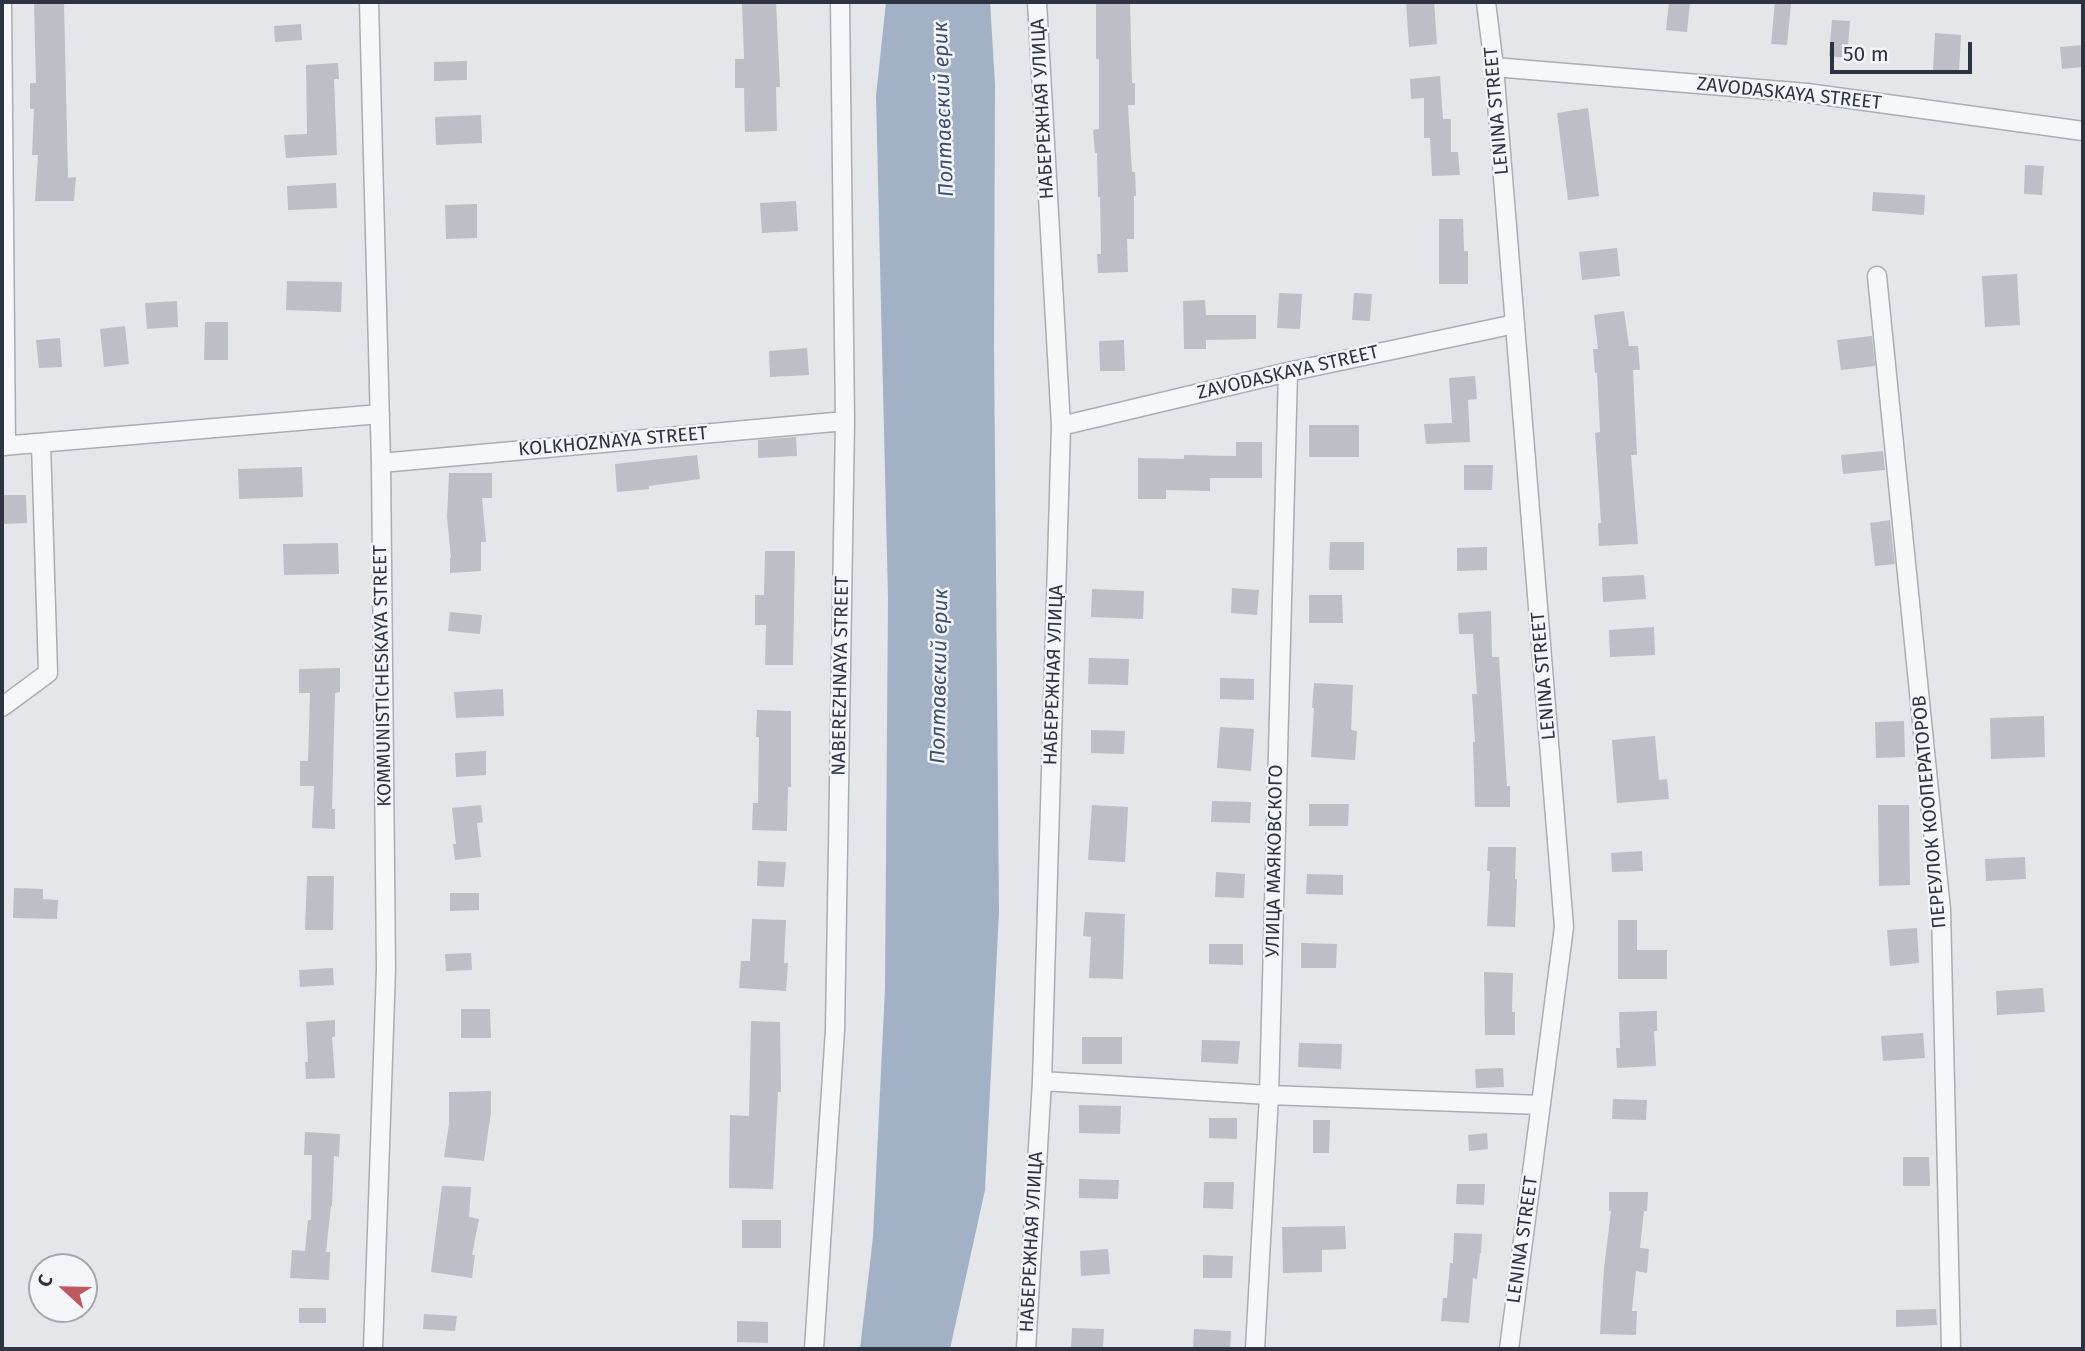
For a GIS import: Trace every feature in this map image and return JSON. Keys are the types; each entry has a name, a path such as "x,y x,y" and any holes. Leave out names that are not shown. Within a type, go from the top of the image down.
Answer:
{"street":[{"path":"2,2 4,446 380,414"},
{"name":"KOMMUNISTICHESKAYA STREET","path":"369,2 381,463 386,969 373,1349"},
{"name":"NABEREZHNAYA STREET","path":"814,1349 835,1030 845,421 839,2"},
{"name":"НАБЕРЕЖНАЯ УЛИЦА","path":"1026,1349 1042,1081 1061,426 1037,2"},
{"name":"LENINA STREET","path":"1486,2 1494,67 1564,927 1509,1349"},
{"name":"ZAVODASKAYA STREET","path":"1494,67 1807,93 2083,131"},
{"name":"ПЕРЕУЛОК КООПЕРАТОРОВ","path":"1877,276 1941,910 1951,1349"},
{"name":"ZAVODASKAYA STREET","path":"1061,426 1288,372 1515,324"},
{"name":"УЛИЦА МАЯКОВСКОГО","path":"1255,1349 1269,1095 1288,372"},
{"name":"KOLKHOZNAYA STREET","path":"381,463 845,421"},
{"path":"2,707 48,673 41,443"},
{"path":"1042,1081 1269,1095 1541,1105"}],"water":[{"name":"Полтавский ерик","path":"886,2 990,2 995,84 994,346 999,912 985,1190 950,1349 860,1349 873,1237 885,988 888,598 876,96"}],"building":[{"path":"34,2 64,2 68,178 76,177 74,201 35,201 38,155 32,155 34,109 30,109 30,83 36,83"},
{"path":"742,2 776,2 780,87 776,87 777,131 745,132 744,88 735,88 735,59 744,59"},
{"path":"1096,2 1130,2 1135,105 1128,105 1136,196 1134,239 1127,239 1128,272 1098,273 1097,254 1101,254 1100,197 1093,130 1099,129"},
{"path":"1406,2 1434,2 1437,44 1409,47"},
{"path":"1669,2 1690,3 1687,32 1666,30"},
{"path":"1775,2 1791,4 1787,45 1771,44"},
{"path":"1832,20 1850,21 1847,58 1829,56"},
{"path":"301,24 302,40 275,42 274,26"},
{"path":"1935,33 1961,35 1959,71 1933,70"},
{"path":"2083,45 2083,67 2062,69 2060,47"},
{"path":"467,61 467,80 434,81 434,62"},
{"path":"338,63 339,79 334,79 337,155 286,158 284,135 307,134 306,65"},
{"path":"1440,76 1443,119 1451,119 1451,152 1458,152 1460,175 1432,176 1430,138 1424,138 1424,98 1411,99 1410,79"},
{"path":"1588,108 1599,196 1568,200 1557,113"},
{"path":"481,115 482,143 436,145 435,117"},
{"path":"2025,165 2044,166 2042,195 2024,194"},
{"path":"336,183 337,208 288,210 287,186"},
{"path":"1873,192 1925,195 1924,215 1872,211"},
{"path":"796,201 798,231 762,233 760,203"},
{"path":"477,204 477,238 446,239 445,205"},
{"path":"1439,219 1463,219 1464,251 1468,251 1468,284 1439,284"},
{"path":"1617,248 1620,276 1582,280 1579,252"},
{"path":"2017,274 2020,325 1985,327 1982,276"},
{"path":"287,281 342,282 341,312 286,310"},
{"path":"1279,293 1302,294 1300,329 1277,328"},
{"path":"1354,293 1372,294 1370,321 1352,320"},
{"path":"1205,300 1206,315 1256,315 1256,339 1206,340 1206,349 1184,349 1183,301"},
{"path":"177,301 178,327 147,329 145,303"},
{"path":"1624,311 1629,346 1638,346 1640,370 1633,370 1637,455 1631,455 1638,544 1599,546 1598,523 1601,523 1595,433 1600,432 1593,349 1598,349 1594,315"},
{"path":"205,322 228,322 228,360 204,360"},
{"path":"125,326 129,364 104,367 100,329"},
{"path":"1872,336 1875,366 1841,370 1837,340"},
{"path":"60,338 62,367 39,368 36,340"},
{"path":"1124,340 1125,371 1100,371 1099,341"},
{"path":"807,348 809,375 770,377 769,351"},
{"path":"1475,376 1477,399 1468,400 1470,442 1426,444 1424,424 1452,423 1449,378"},
{"path":"1309,425 1359,425 1359,457 1309,457"},
{"path":"796,437 797,456 758,458 758,440"},
{"path":"1236,442 1262,442 1262,478 1210,478 1210,491 1166,490 1166,499 1138,499 1138,458 1236,456"},
{"path":"1883,451 1885,470 1843,474 1841,455"},
{"path":"697,455 700,479 617,492 615,464"},
{"path":"1464,465 1493,465 1492,490 1464,490"},
{"path":"302,467 303,497 239,499 238,469"},
{"path":"449,473 492,473 492,498 482,498 486,542 481,542 481,571 450,573 447,517"},
{"path":"2,495 26,495 27,523 2,524"},
{"path":"1890,520 1895,564 1875,566 1870,523"},
{"path":"1330,542 1364,542 1364,570 1329,570"},
{"path":"338,543 339,574 284,575 283,544"},
{"path":"1487,547 1487,570 1457,571 1457,548"},
{"path":"765,551 795,551 793,665 765,665 766,625 755,625 755,595 764,595"},
{"path":"1644,575 1646,599 1603,602 1602,577"},
{"path":"1232,588 1259,590 1257,615 1231,613"},
{"path":"1092,589 1144,591 1143,619 1091,617"},
{"path":"1309,595 1342,595 1343,623 1309,623"},
{"path":"1491,611 1492,657 1499,657 1510,807 1475,807 1472,694 1477,694 1473,634 1459,634 1458,613"},
{"path":"450,612 482,615 480,634 448,631"},
{"path":"1654,627 1655,655 1610,657 1609,630"},
{"path":"1089,658 1129,659 1128,685 1088,684"},
{"path":"340,668 340,692 335,693 332,809 335,809 335,829 312,828 314,786 300,786 300,761 308,761 310,693 299,693 299,669"},
{"path":"1220,678 1254,679 1254,700 1220,699"},
{"path":"1314,683 1353,685 1351,730 1357,731 1355,760 1311,757"},
{"path":"503,689 504,716 456,718 454,692"},
{"path":"757,710 791,711 791,787 788,787 787,831 752,830 753,803 758,803"},
{"path":"2044,716 2045,757 1991,759 1990,718"},
{"path":"1904,721 1905,757 1876,758 1875,722"},
{"path":"1220,727 1254,729 1251,771 1217,768"},
{"path":"1091,730 1125,731 1124,754 1091,753"},
{"path":"1655,736 1659,780 1667,779 1669,799 1617,803 1612,740"},
{"path":"486,751 486,775 456,777 455,753"},
{"path":"1212,801 1251,802 1250,823 1211,822"},
{"path":"1309,804 1349,804 1348,826 1309,826"},
{"path":"481,805 483,822 477,823 481,857 455,860 452,808"},
{"path":"1092,805 1128,807 1125,862 1088,860"},
{"path":"1878,805 1909,805 1910,885 1879,886"},
{"path":"1488,847 1516,847 1515,927 1487,926 1490,871 1487,871"},
{"path":"1642,851 1643,871 1612,872 1611,853"},
{"path":"2025,857 2026,879 1986,881 1985,859"},
{"path":"758,861 786,862 784,887 757,886"},
{"path":"1216,872 1245,874 1244,898 1215,897"},
{"path":"1307,874 1343,875 1343,895 1306,894"},
{"path":"307,876 334,876 333,930 305,930"},
{"path":"14,888 43,889 43,899 58,900 57,919 13,918"},
{"path":"450,893 479,893 479,910 450,911"},
{"path":"1085,912 1125,914 1123,979 1089,978 1091,937 1083,936"},
{"path":"752,919 786,920 786,991 739,988 741,961 750,961"},
{"path":"1618,920 1637,920 1637,950 1667,950 1667,979 1618,979"},
{"path":"1917,928 1919,963 1890,966 1887,930"},
{"path":"1301,943 1337,944 1336,968 1301,968"},
{"path":"1209,944 1243,944 1243,965 1209,964"},
{"path":"471,953 472,970 446,971 445,954"},
{"path":"333,968 334,985 300,987 299,970"},
{"path":"1484,972 1513,973 1512,1012 1515,1012 1515,1035 1485,1035"},
{"path":"2043,988 2045,1012 1997,1015 1996,991"},
{"path":"461,1009 490,1009 491,1038 461,1038"},
{"path":"1657,1011 1657,1031 1654,1031 1656,1066 1617,1068 1616,1048 1620,1048 1619,1012"},
{"path":"335,1020 335,1037 332,1037 335,1078 306,1079 306,1022"},
{"path":"751,1021 780,1022 781,1092 778,1092 773,1189 729,1188 730,1115 749,1116"},
{"path":"1923,1033 1925,1058 1883,1061 1881,1036"},
{"path":"1082,1037 1122,1037 1122,1064 1082,1064"},
{"path":"1202,1040 1240,1041 1238,1064 1201,1062"},
{"path":"1299,1043 1342,1044 1341,1069 1298,1067"},
{"path":"1503,1068 1504,1087 1476,1088 1475,1069"},
{"path":"491,1091 484,1161 444,1157 449,1124 449,1092"},
{"path":"1613,1099 1647,1100 1646,1120 1612,1119"},
{"path":"1079,1105 1121,1106 1120,1134 1079,1133"},
{"path":"1209,1118 1237,1118 1237,1139 1209,1138"},
{"path":"1313,1120 1330,1120 1329,1153 1313,1153"},
{"path":"305,1132 340,1134 339,1157 334,1156 332,1206 326,1252 330,1252 329,1280 290,1278 292,1250 305,1251 308,1220 311,1220 312,1155 304,1155"},
{"path":"1487,1133 1488,1149 1469,1151 1468,1135"},
{"path":"1903,1157 1929,1157 1930,1186 1903,1186"},
{"path":"1079,1179 1119,1180 1118,1199 1079,1198"},
{"path":"1204,1182 1234,1182 1233,1209 1203,1208"},
{"path":"1457,1184 1485,1184 1484,1205 1456,1204"},
{"path":"442,1186 471,1187 469,1217 479,1219 472,1255 475,1255 472,1278 431,1272"},
{"path":"1609,1192 1648,1192 1640,1248 1649,1249 1647,1273 1636,1271 1632,1311 1637,1311 1636,1335 1600,1334 1611,1211"},
{"path":"742,1220 781,1220 781,1248 742,1248"},
{"path":"1345,1226 1346,1249 1322,1250 1322,1272 1283,1273 1282,1227"},
{"path":"1454,1233 1482,1234 1477,1279 1473,1278 1469,1323 1441,1321 1443,1298 1447,1298 1450,1263 1453,1263"},
{"path":"1108,1249 1110,1274 1081,1276 1080,1251"},
{"path":"1203,1255 1233,1256 1232,1278 1203,1278"},
{"path":"299,1308 326,1308 326,1323 299,1323"},
{"path":"1936,1309 1937,1325 1896,1327 1896,1310"},
{"path":"424,1314 457,1316 455,1331 423,1329"},
{"path":"737,1321 768,1322 768,1343 737,1342"},
{"path":"1072,1328 1104,1329 1103,1349 1071,1349"},
{"path":"1194,1329 1231,1331 1230,1349 1193,1349"}]}
